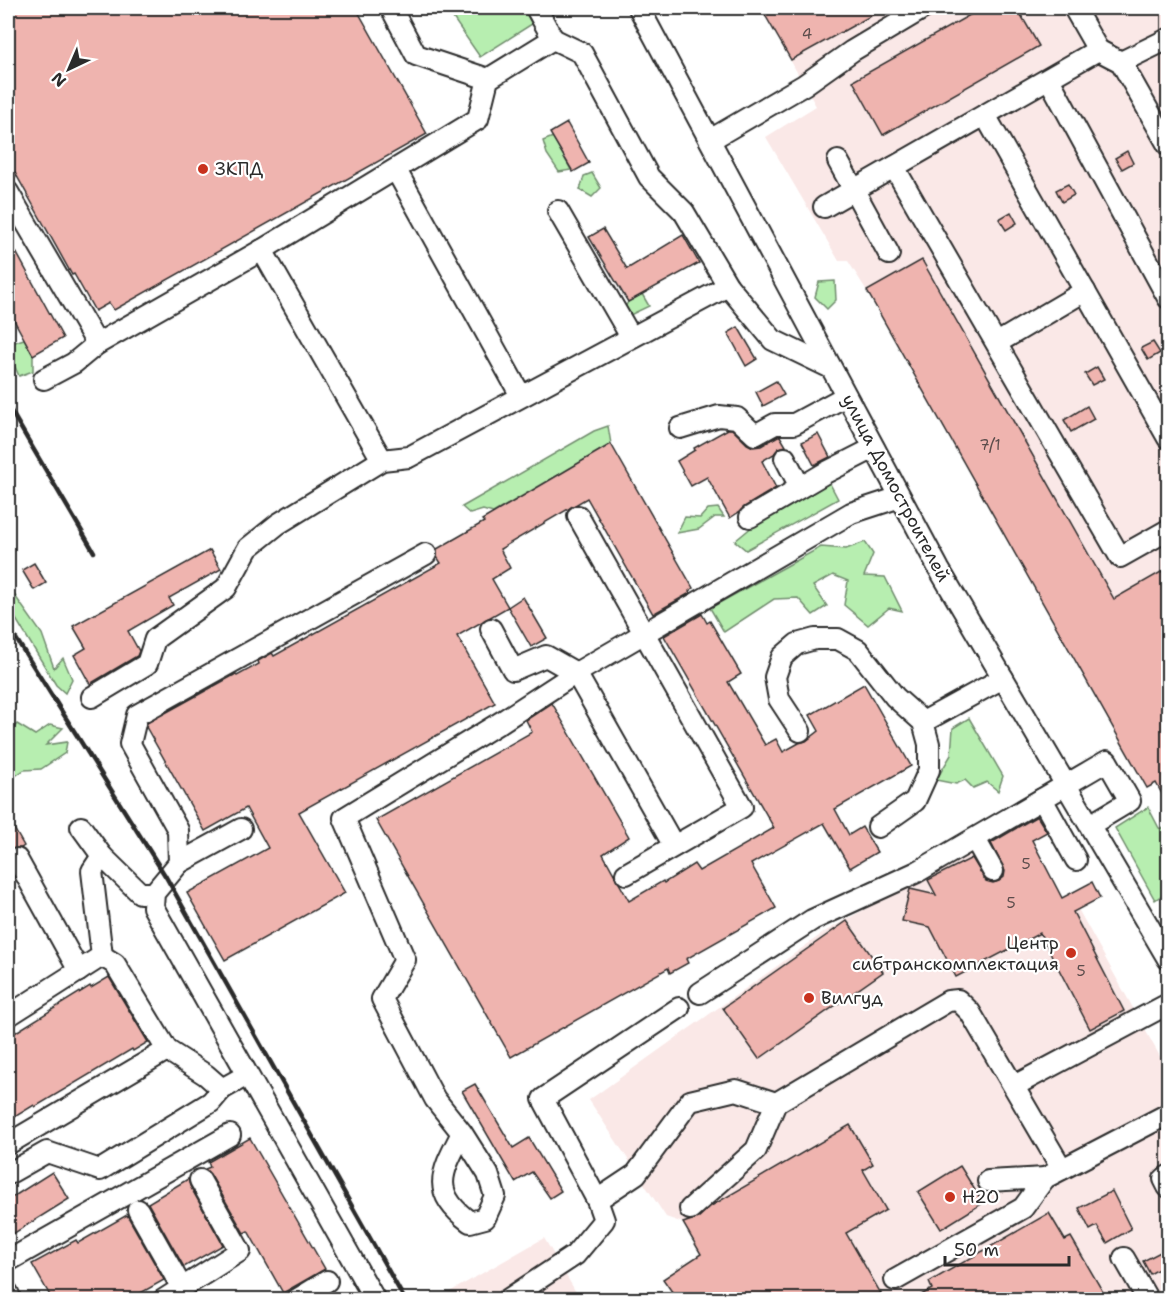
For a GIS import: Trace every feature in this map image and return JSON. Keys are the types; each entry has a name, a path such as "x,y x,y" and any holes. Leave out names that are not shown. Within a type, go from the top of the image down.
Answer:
{"street":[{"path":"390,8 416,55 488,79"},
{"path":"536,8 553,39 582,54 649,177 684,212 728,286 772,340 831,368"},
{"name":"улица Домостроителей","path":"639,8 939,569 1168,959"},
{"path":"710,140 804,85 852,51 924,8"},
{"path":"1074,8 1098,50 1121,62 1168,145"},
{"path":"44,380 74,363 97,344 262,250 477,119 488,79 553,39"},
{"path":"1121,62 1168,39"},
{"path":"824,207 1098,50"},
{"path":"1049,79 1168,298"},
{"path":"985,115 1168,438"},
{"path":"838,160 889,254"},
{"path":"894,167 1120,557 1168,530"},
{"path":"396,170 521,396"},
{"path":"10,202 97,344"},
{"path":"558,211 632,337"},
{"path":"262,250 382,460"},
{"path":"92,697 147,664 155,639 226,588 248,548 278,524 382,460 409,457 728,286"},
{"path":"997,344 1085,291"},
{"path":"680,428 719,416 738,418 755,435 775,424 794,424 846,396"},
{"path":"750,517 800,487 874,448"},
{"path":"785,459 800,487"},
{"path":"462,1133 435,1099 382,999 405,960 344,818 576,673 851,513 900,497"},
{"path":"578,516 742,807 626,874"},
{"path":"179,863 178,830 130,744 137,715 426,554"},
{"path":"491,629 513,670 546,656 576,673 674,846"},
{"path":"800,731 779,699 776,677 782,657 797,644 815,639 838,639 858,650 895,697 923,722 929,744 929,770 915,801 878,828"},
{"path":"923,722 1003,678"},
{"path":"700,993 812,920 917,872 1107,761 1130,801 1090,825"},
{"path":"1042,800 1076,860"},
{"path":"81,827 102,856 140,893 154,893"},
{"path":"241,829 179,863 154,893 153,907 375,1299"},
{"path":"975,839 993,871"},
{"path":"102,856 92,872 102,956"},
{"path":"17,859 79,971"},
{"path":"8,1016 102,956"},
{"path":"102,956 115,964 167,1050 206,1075 222,1089"},
{"path":"690,1209 756,1149 776,1103 948,1001 958,1000 970,1012 1014,1086 1054,1173"},
{"path":"1014,1086 1168,1004"},
{"path":"507,1299 575,1255 604,1220 597,1200 543,1099 679,1008"},
{"path":"8,1144 167,1050"},
{"path":"8,1174 47,1152 99,1170 211,1102 222,1089 247,1075"},
{"path":"597,1200 636,1174 690,1101 736,1090 776,1103"},
{"path":"988,1181 1054,1173 1168,1114"},
{"path":"8,1261 230,1135"},
{"path":"895,1280 1023,1208 1054,1173"},
{"path":"1168,1176 1164,1179 1168,1187"},
{"path":"163,1299 240,1251 200,1180"},
{"path":"138,1210 182,1287"},
{"path":"1124,1258 1148,1299"},
{"path":"296,1299 327,1281"},
{"path":"8,1293 11,1299"}],"shaded area":[{"path":"761,8 1168,8 1168,805 1156,783 1108,717 867,291 848,261 839,261 766,137 816,106"},
{"path":"974,848 1021,939 1078,909 1168,1071 1168,1299 728,1299 683,1223 666,1217 589,1100 826,931"},
{"path":"544,1238 580,1299 440,1300 439,1298"}],"green space":[{"path":"451,8 523,8 532,24 480,57 453,18"},
{"path":"553,137 571,170 559,172 547,154 543,141"},
{"path":"592,173 601,188 592,197 580,190 584,176"},
{"path":"835,281 836,300 827,309 815,297 819,282"},
{"path":"642,294 649,306 626,317 624,309 628,302"},
{"path":"24,339 33,355 33,371 19,376 8,351 15,342"},
{"path":"608,426 611,444 493,513 483,510 470,514 462,507 594,431"},
{"path":"828,480 838,499 746,550 735,541 759,521"},
{"path":"718,508 724,517 715,517 699,529 677,533 685,517 700,518 708,509"},
{"path":"865,542 873,554 864,576 885,577 902,611 889,608 868,625 844,605 848,581 833,575 813,586 827,606 813,615 798,598 774,599 724,632 710,608 821,547 846,549"},
{"path":"8,586 42,634 54,668 63,658 72,679 65,693 56,685 8,606"},
{"path":"969,718 1003,776 998,791 987,782 973,788 965,780 956,784 936,780 951,755 953,728"},
{"path":"17,724 35,735 50,725 63,728 46,745 67,742 65,753 41,769 24,770 8,781 8,733"},
{"path":"1148,807 1159,828 1168,829 1168,891 1155,900 1115,828"}],"building":[{"name":"ЗКПД","path":"8,8 356,8 427,134 114,310 109,303 95,311 74,274 72,275 8,160"},
{"path":"761,8 885,8 791,60"},
{"path":"982,8 1017,8 1039,46 883,135 853,81"},
{"path":"567,123 589,163 573,172 550,133"},
{"path":"1127,151 1133,163 1122,169 1115,158"},
{"path":"1068,184 1074,195 1062,202 1056,190"},
{"path":"1011,212 1017,223 1006,230 999,219"},
{"path":"603,229 627,269 683,235 699,263 628,302 589,237"},
{"path":"8,237 63,338 33,355 8,309"},
{"path":"922,260 1114,599 1168,568 1168,805 1156,783 1147,788 867,291"},
{"path":"738,327 757,359 746,366 728,333"},
{"path":"1153,342 1160,353 1148,360 1141,348"},
{"path":"1097,367 1104,379 1092,385 1085,374"},
{"path":"776,381 784,395 763,406 756,392"},
{"path":"1087,406 1094,419 1071,432 1064,420"},
{"path":"732,429 753,447 761,446 778,436 786,446 779,448 762,461 776,488 730,518 707,477 691,486 677,461 695,450 694,448"},
{"path":"818,434 830,457 814,465 802,442"},
{"path":"611,444 693,588 689,591 690,593 653,614 587,498 500,549 510,568 492,579 508,607 457,636 495,703 299,812 345,893 225,960 187,893 268,848 246,808 205,831 146,727 147,723 236,674 237,676 259,664 258,661 272,653 274,656 441,563 437,557 437,549"},
{"path":"210,550 221,569 169,598 173,605 128,631 139,651 137,656 90,684 74,655 86,648 73,626"},
{"path":"34,563 46,583 34,590 22,570"},
{"path":"523,597 547,638 531,647 508,607"},
{"path":"702,614 707,623 710,621 741,674 728,682 765,745 776,739 783,752 806,741 819,731 810,715 864,684 911,766 835,809 849,835 862,827 877,852 850,868 824,823 751,864 776,908 686,959 688,963 670,973 668,968 511,1057 376,820 532,732 526,720 552,703 629,837 603,854 629,901 694,864 699,871 774,828 664,636"},
{"path":"1037,816 1047,832 1032,840 1062,898 1092,882 1100,898 1073,912 1124,1011 1090,1029 1040,933 956,977 930,927 902,921 910,889 936,895 928,880 972,858 986,881 993,883 999,881 1004,877 1005,871 991,843"},
{"path":"8,818 24,846 21,848 11,849 8,844"},
{"path":"847,921 883,972 759,1059 723,1008"},
{"path":"109,977 148,1042 8,1121 8,1037 90,986 91,988"},
{"path":"475,1084 513,1148 529,1138 561,1191 550,1198 532,1172 515,1182 462,1091"},
{"path":"850,1125 873,1164 863,1170 886,1210 846,1233 884,1299 677,1299 663,1279 701,1254 683,1223 698,1218 711,1206"},
{"path":"250,1138 325,1269 283,1293 248,1231 244,1233 205,1169 210,1167 208,1162"},
{"name":"H2O","path":"960,1166 983,1203 941,1229 918,1192"},
{"path":"52,1172 69,1199 8,1237 8,1200"},
{"path":"188,1179 223,1245 184,1267 148,1203"},
{"path":"1112,1191 1131,1229 1107,1243 1097,1226 1090,1230 1079,1208"},
{"path":"1049,1213 1065,1240 1071,1237 1107,1299 914,1299 932,1289 929,1282"},
{"path":"127,1215 164,1280 130,1299 52,1299 32,1264 76,1240 78,1243"},
{"path":"1168,1248 1168,1285 1160,1268 1150,1274 1143,1261"}],"railway":[{"path":"8,406 94,552"},
{"path":"8,626 166,877 405,1300"}],"place":[{"name":"ЗКПД","path":"203,169"},
{"name":"Центр сибтранскомплектация","path":"1071,953"},
{"name":"Вилгуд","path":"809,998"},
{"name":"H2O","path":"950,1197"}]}
